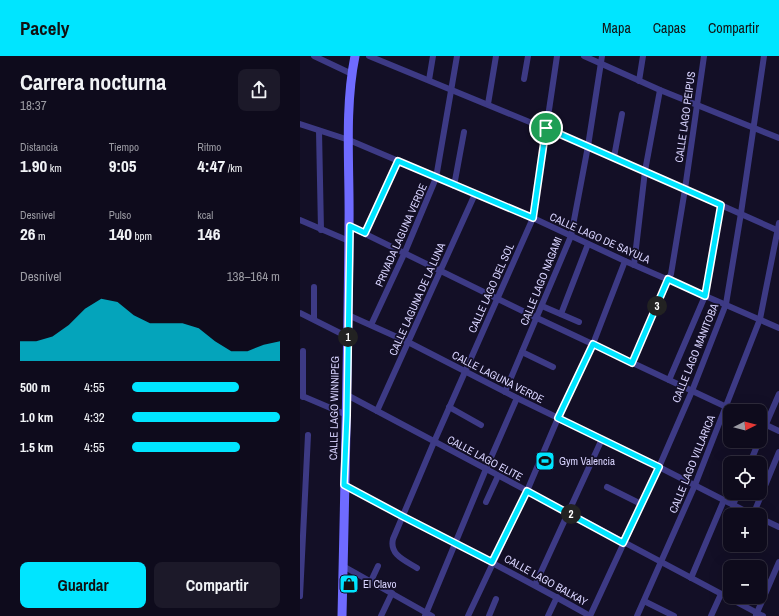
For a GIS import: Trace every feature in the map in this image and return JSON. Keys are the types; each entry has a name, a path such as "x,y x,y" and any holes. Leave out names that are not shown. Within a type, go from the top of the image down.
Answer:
{"main road":[{"name":"CALLE LAGO WINNIPEG","path":"342,616 350,226 349,140 352,74 355,56"}],"street":[{"path":"314,56 352,74"},
{"path":"369,56 546,128 721,205 779,228"},
{"path":"429,80 433,56"},
{"name":"PRIVADA LAGUNA VERDE","path":"371,324 405,252 436,178 457,56"},
{"path":"488,104 496,56"},
{"path":"524,79 528,56"},
{"name":"CALLE LAGO DEL SOL","path":"417,568 394,552 392,542 449,407 466,372 533,218 557,56"},
{"path":"584,56 697,106 779,138"},
{"name":"CALLE LAGO NAGAMI","path":"505,392 571,236 588,146 602,56"},
{"path":"639,81 643,56"},
{"name":"CALLE LAGO PEIPUS","path":"632,363 673,264 704,56"},
{"name":"CALLE LAGO MANITOBA","path":"590,616 659,467 692,391 726,304 764,56"},
{"path":"634,264 645,171 660,90"},
{"path":"614,157 622,114"},
{"name":"CALLE LAGO DE SAYULA","path":"300,124 349,140 454,186 533,218 625,261 779,328"},
{"path":"319,131 321,230"},
{"path":"454,186 464,132"},
{"path":"365,233 398,161"},
{"name":"CALLE LAGUNA DE LA LUNA","path":"377,411 475,194"},
{"path":"669,380 705,296 721,205"},
{"path":"300,220 349,241"},
{"path":"350,226 537,318 723,406"},
{"name":"CALLE LAGO VILLARICA","path":"727,404 760,319 779,228"},
{"path":"561,314 588,244"},
{"path":"468,616 492,562 527,491 558,418 593,344 625,261"},
{"path":"314,287 314,319"},
{"path":"542,306 579,322"},
{"path":"300,313 348,337"},
{"name":"CALLE LAGUNA VERDE","path":"348,315 371,324 408,342 517,398 723,499"},
{"path":"303,351 302,396 347,415"},
{"path":"522,352 553,367"},
{"path":"767,416 779,394"},
{"name":"CALLE LAGO ELITE","path":"347,395 759,615"},
{"path":"343,566 428,615 455,543 517,398"},
{"path":"449,407 480,425"},
{"name":"CALLE LAGO VILLARICA","path":"637,616 695,485 723,415"},
{"path":"767,426 779,431"},
{"path":"300,596 301,551 308,435"},
{"path":"535,585 602,439"},
{"path":"756,508 779,452"},
{"path":"486,502 498,476"},
{"name":"CALLE LAGO BALKAY","path":"344,485 492,562 590,616"},
{"path":"607,487 641,504"},
{"path":"691,578 724,500"},
{"name":"CALLE LAGUNA VERDE","path":"724,500 739,508"},
{"path":"733,505 735,500"},
{"path":"767,521 779,527"},
{"path":"759,615 779,562"},
{"path":"371,581 378,566"},
{"path":"381,616 392,593"},
{"path":"711,616 721,594"},
{"path":"548,616 557,597"},
{"path":"489,616 496,599"},
{"path":"644,601 674,616"}],"place":[{"name":"Gym Valencia","path":"545,461"},
{"name":"El Clavo","path":"349,584"}],"route":[{"path":"546,128 721,205 705,296 668,279 632,363 593,344 558,418 659,467 623,543 527,491 492,562 344,485 347,415 350,226 365,233 398,161 533,218 546,128"}]}
